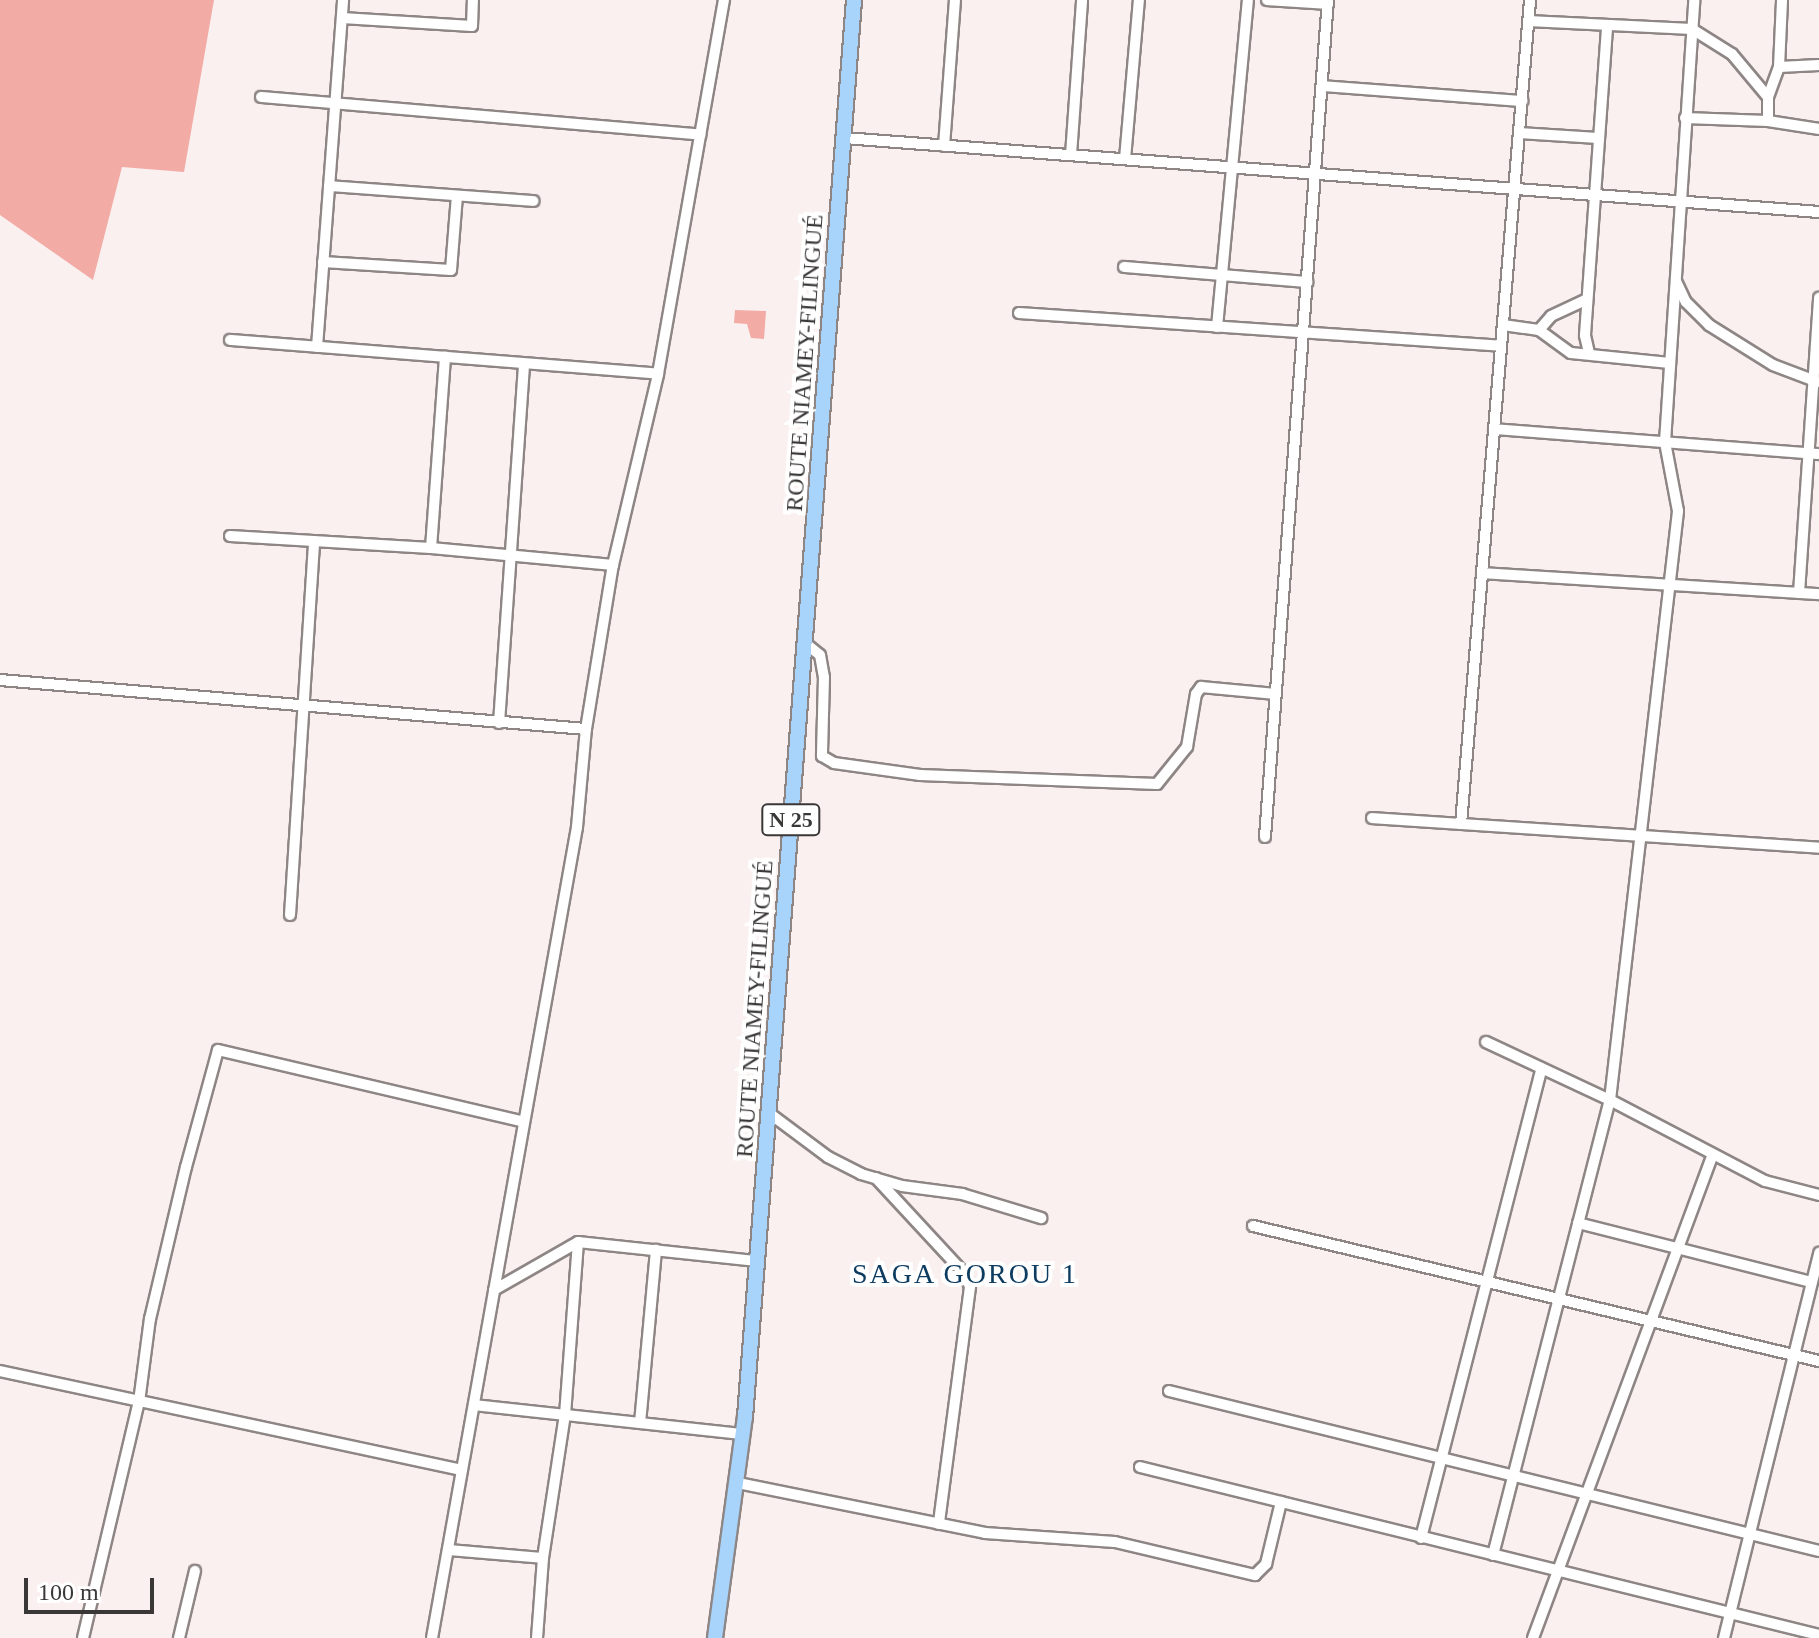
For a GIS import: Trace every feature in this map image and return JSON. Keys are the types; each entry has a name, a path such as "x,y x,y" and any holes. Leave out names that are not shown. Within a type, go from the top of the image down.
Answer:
{"main road":[{"name":"ROUTE NIAMEY-FILINGUÉ","path":"715,1638 743,1434 854,0"}],"street":[{"path":"317,347 343,0"},
{"path":"342,18 472,26 473,0"},
{"path":"432,1638 577,827 586,729 613,565 658,374 724,0"},
{"path":"944,146 955,0"},
{"path":"1071,155 1082,0"},
{"path":"1125,159 1139,0"},
{"path":"1217,327 1248,0"},
{"path":"1265,837 1328,2 1267,0"},
{"path":"1461,824 1530,0"},
{"path":"1493,1555 1610,1100 1678,511 1665,442 1694,0"},
{"path":"1768,121 1768,97 1779,67 1782,0"},
{"path":"1528,21 1692,29 1732,54 1768,97"},
{"path":"1589,353 1585,335 1607,26"},
{"path":"1779,67 1819,65"},
{"path":"1322,86 1522,101"},
{"path":"261,97 700,135"},
{"path":"1685,118 1768,121 1819,129"},
{"path":"1519,133 1598,138"},
{"path":"844,138 1819,212"},
{"path":"329,186 533,201"},
{"path":"323,262 451,270 457,196"},
{"path":"1124,267 1307,282"},
{"path":"1675,279 1686,302 1709,325 1773,365 1816,381"},
{"path":"1799,593 1814,453 1819,298"},
{"path":"1539,330 1551,316 1587,299"},
{"path":"1019,313 1501,346"},
{"path":"1503,325 1539,330 1571,353 1669,363"},
{"path":"230,340 658,374"},
{"path":"431,548 445,357"},
{"path":"499,723 524,364"},
{"path":"1494,429 1814,453"},
{"path":"230,536 431,548 613,565"},
{"path":"290,915 314,542"},
{"path":"1482,573 1819,594"},
{"path":"805,643 820,655 822,666 822,756 834,763 920,775 1157,784 1187,747 1196,694 1201,687 1276,694"},
{"path":"0,680 586,729"},
{"path":"1372,818 1819,848"},
{"path":"1486,1042 1610,1100 1765,1181 1819,1195"},
{"path":"83,1638 139,1402 150,1319 218,1050 524,1122"},
{"path":"1421,1538 1542,1068"},
{"path":"769,1113 828,1157 876,1178 962,1194 1041,1218"},
{"path":"1533,1638 1713,1154"},
{"path":"876,1178 965,1274 970,1287 939,1524"},
{"path":"1578,1223 1812,1282"},
{"path":"1253,1226 1819,1361"},
{"path":"494,1290 578,1242 757,1261"},
{"path":"537,1638 543,1558 565,1415 578,1242"},
{"path":"640,1423 656,1250"},
{"path":"1724,1638 1819,1253"},
{"path":"0,1371 462,1470"},
{"path":"1169,1391 1819,1551"},
{"path":"474,1405 743,1434"},
{"path":"1140,1467 1819,1635"},
{"path":"738,1483 985,1533 1115,1542 1255,1575 1266,1564 1281,1502"},
{"path":"448,1550 543,1558"},
{"path":"179,1638 195,1571"}],"shaded area":[{"path":"0,0 214,0 184,172 122,167 93,280 0,215"},
{"path":"735,310 766,311 764,339 751,338 747,324 734,323"}],"district":[{"name":"SAGA GOROU 1","path":"965,1274"}]}
